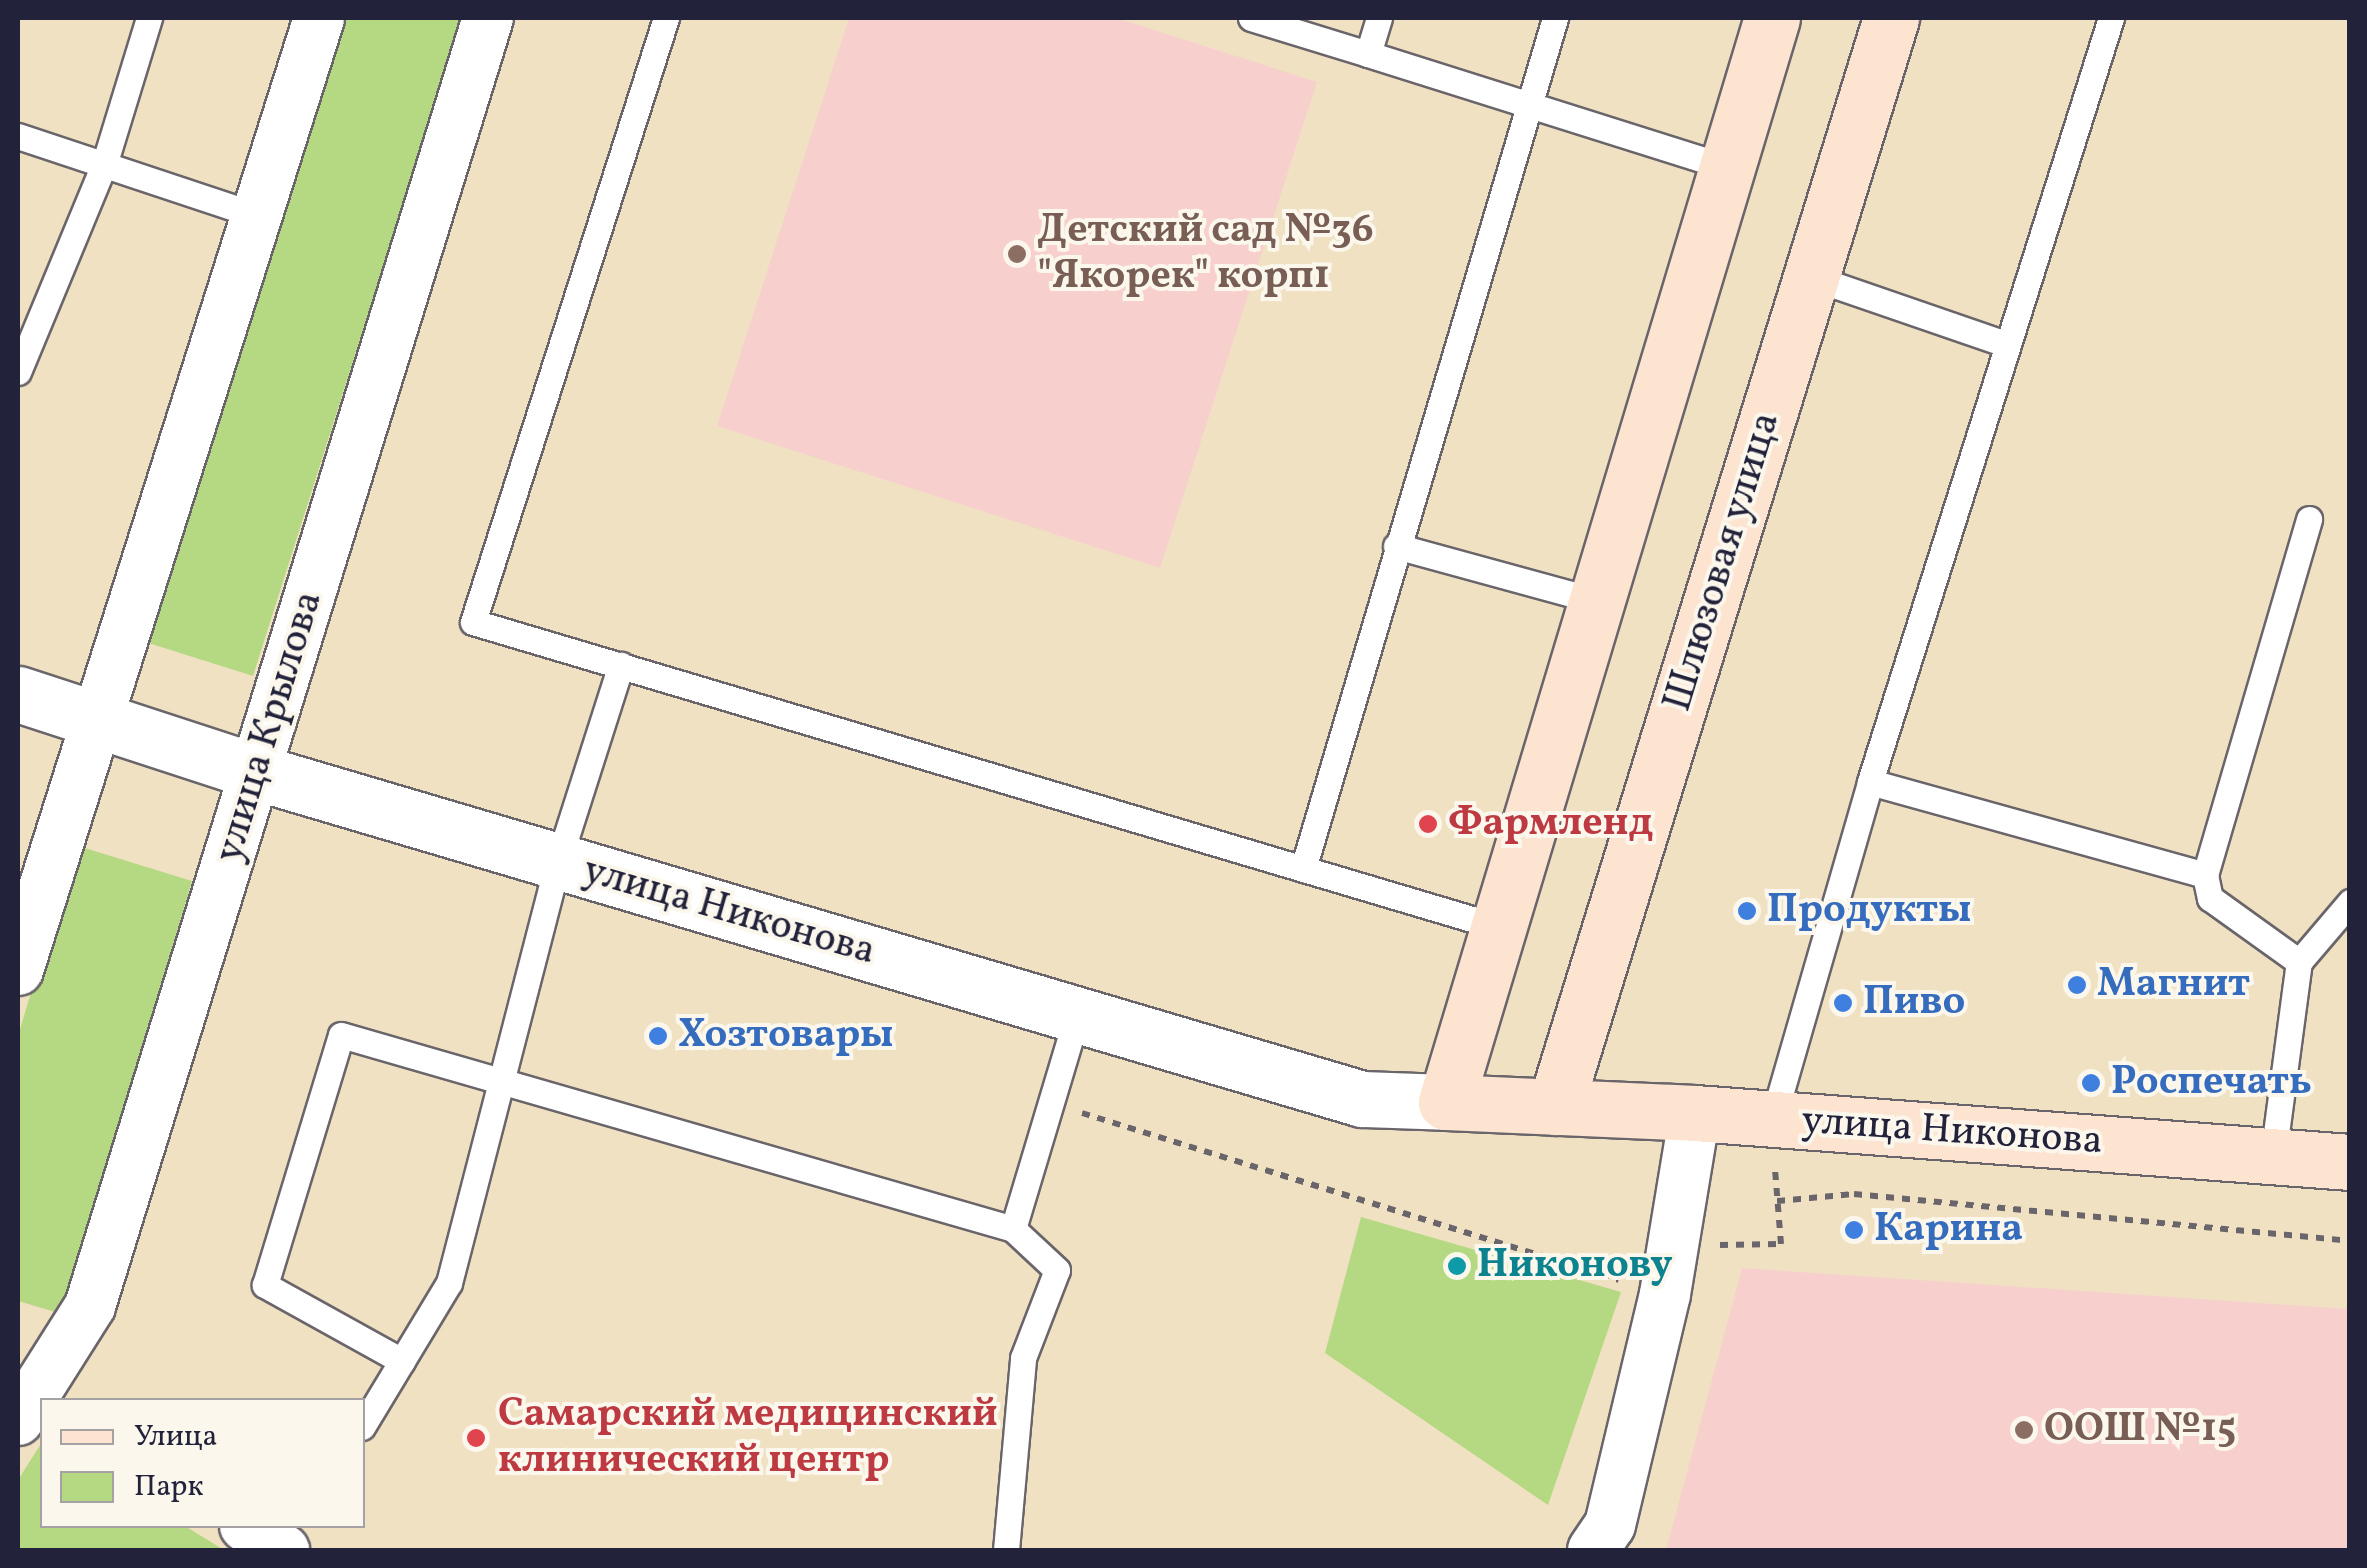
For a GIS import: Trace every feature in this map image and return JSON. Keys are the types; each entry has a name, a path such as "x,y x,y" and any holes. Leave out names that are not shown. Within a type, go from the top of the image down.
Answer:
{"main road":[{"path":"1446,1102 1772,18"},
{"name":"Шлюзовая улица","path":"1555,1106 1891,18"},
{"name":"улица Никонова","path":"1446,1102 1696,1113 2350,1162"}],"street":[{"path":"18,970 319,18"},
{"name":"улица Крылова","path":"30,1399 90,1306 488,18"},
{"name":"улица Никонова","path":"18,694 256,772 1362,1099 1446,1102"},
{"path":"1593,1550 1610,1525 1664,1294 1696,1113"},
{"path":"248,1528 286,1550"}],"lane":[{"path":"18,372 105,162 149,18"},
{"path":"666,18 473,622 1499,927"},
{"path":"1251,18 1727,167"},
{"path":"1368,54 1379,18"},
{"path":"1304,868 1555,18"},
{"path":"1773,1119 1870,782 2111,18"},
{"path":"18,136 256,215"},
{"path":"1811,277 2008,345"},
{"path":"2299,962 2210,898 2205,875 2309,519"},
{"path":"1396,546 1597,600"},
{"path":"365,1422 449,1283 558,862 622,665"},
{"path":"1870,782 2205,875"},
{"path":"2272,1156 2299,962 2350,902"},
{"path":"1012,1229 1077,1015"},
{"path":"402,1361 265,1284 341,1035 1012,1229 1057,1270 1023,1358 1006,1550"},
{"path":"286,1550 302,1528"}],"path":[{"path":"1051,1103 1664,1294"},
{"path":"1716,1257 1720,1242 1781,1244 1773,1119"},
{"path":"1777,1201 1854,1194 2350,1241"}],"shaded area":[{"name":"Детский сад №36 \"Якорек\" корп1","path":"849,18 1117,18 1317,82 1160,568 717,426"},
{"name":"ООШ №15","path":"1742,1268 2349,1309 2349,1550 1666,1550"}],"green space":[{"path":"340,18 462,18 253,676 142,641"},
{"path":"75,845 192,881 62,1314 18,1301 18,1036"},
{"path":"1361,1217 1621,1292 1548,1505 1325,1353"},
{"path":"40,1445 40,1528 188,1528 224,1550 18,1550 18,1480"}],"place":[{"name":"Детский сад №36 \"Якорек\" корп1","path":"1017,254"},
{"name":"Фармленд","path":"1428,824"},
{"name":"Продукты","path":"1747,911"},
{"name":"Магнит","path":"2077,985"},
{"name":"Пиво","path":"1843,1003"},
{"name":"Хозтовары","path":"658,1036"},
{"name":"Роспечать","path":"2091,1083"},
{"name":"Карина","path":"1854,1230"},
{"name":"Никонову","path":"1457,1266"},
{"name":"ООШ №15","path":"2024,1430"},
{"name":"Самарский медицинский клинический центр","path":"476,1438"}]}
